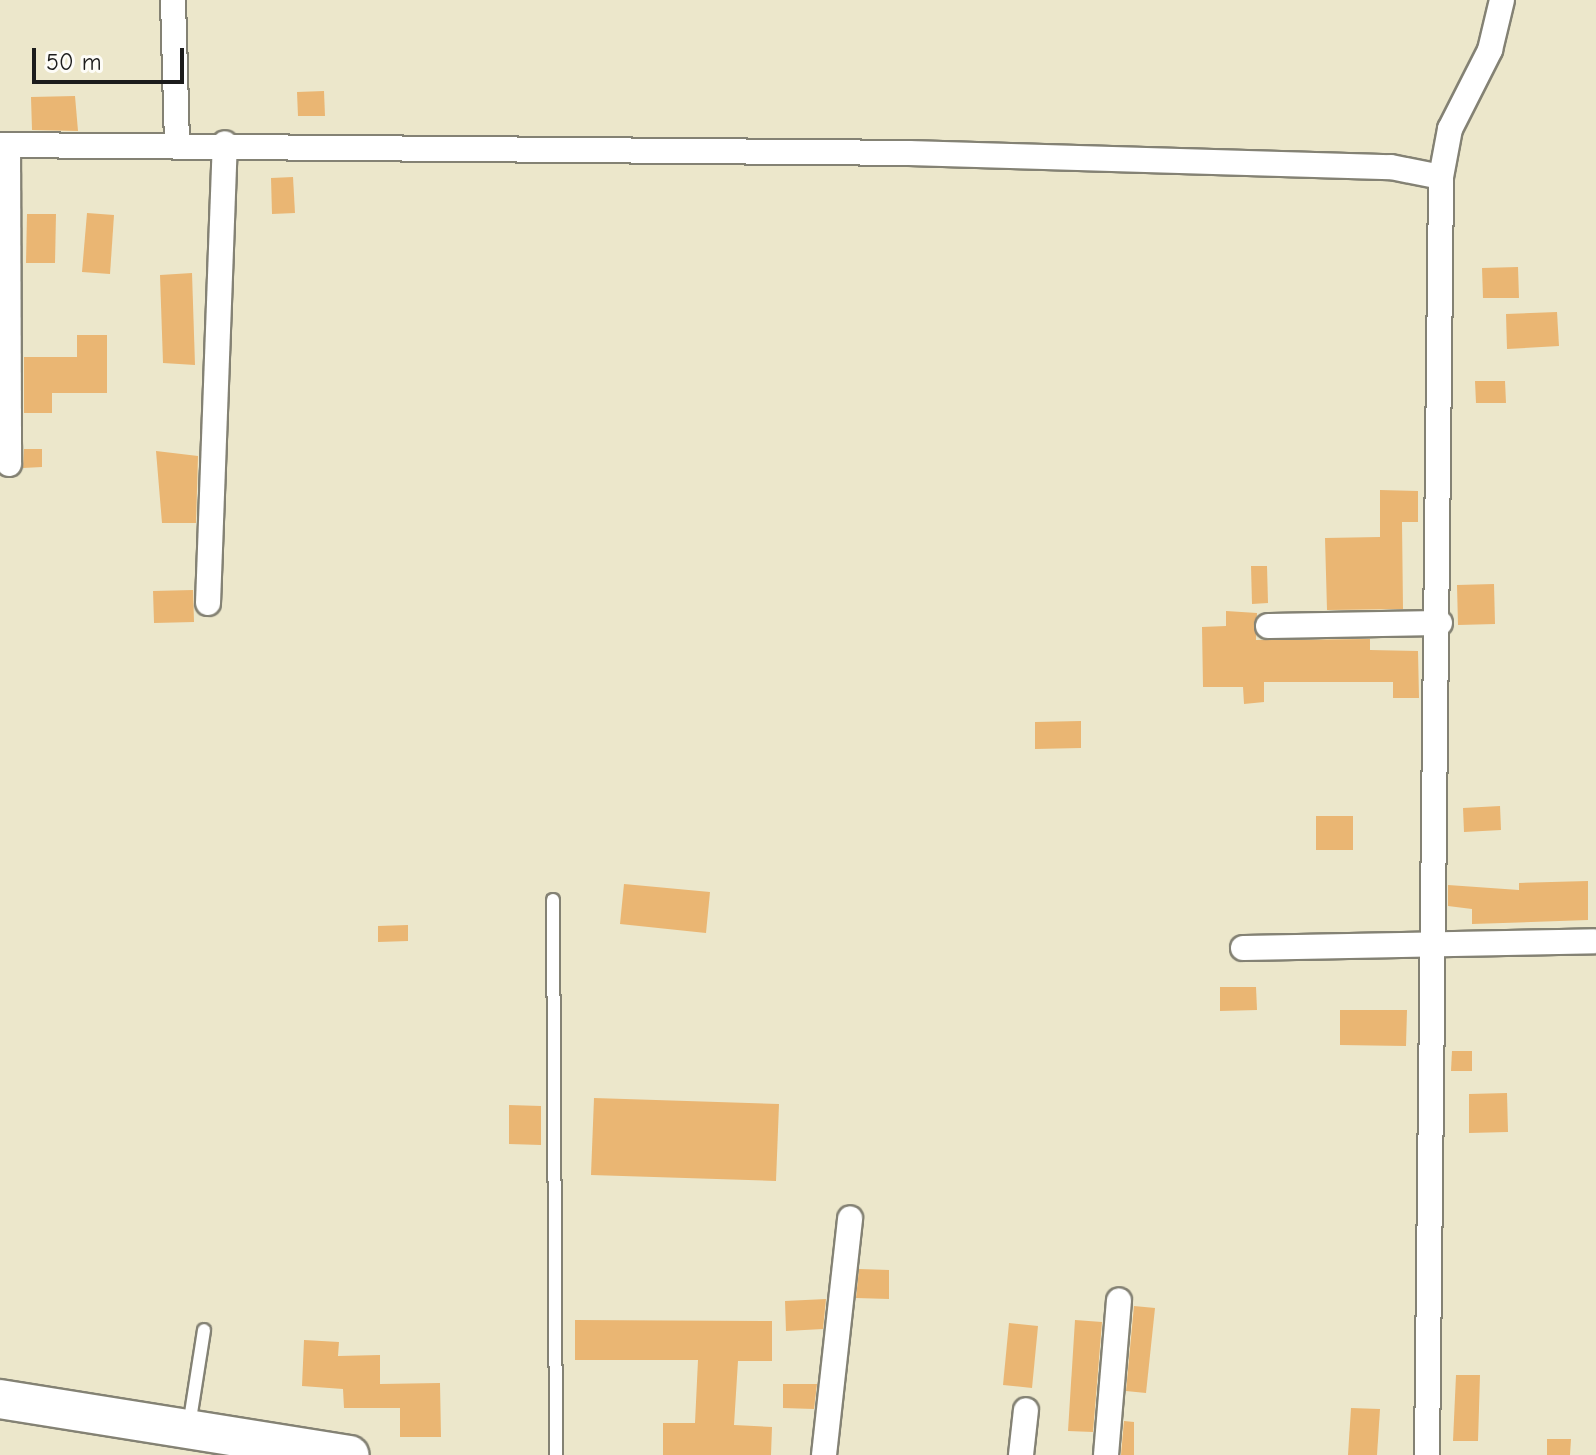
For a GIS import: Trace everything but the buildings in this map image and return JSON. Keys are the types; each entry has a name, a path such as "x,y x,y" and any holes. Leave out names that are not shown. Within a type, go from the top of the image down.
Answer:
{"main road":[{"path":"0,1399 189,1426 350,1455"}],"street":[{"path":"173,0 177,143"},
{"path":"1427,1455 1440,623 1441,177 1450,129 1490,50 1502,0"},
{"path":"208,603 225,143"},
{"path":"9,464 4,145 225,143 909,153 1391,167 1441,177"},
{"path":"1268,626 1440,623"},
{"path":"1243,948 1594,941"},
{"path":"824,1455 850,1218"},
{"path":"1106,1455 1119,1301"},
{"path":"1021,1455 1026,1410"}],"lane":[{"path":"553,900 556,1455"},
{"path":"189,1426 204,1330"}]}
